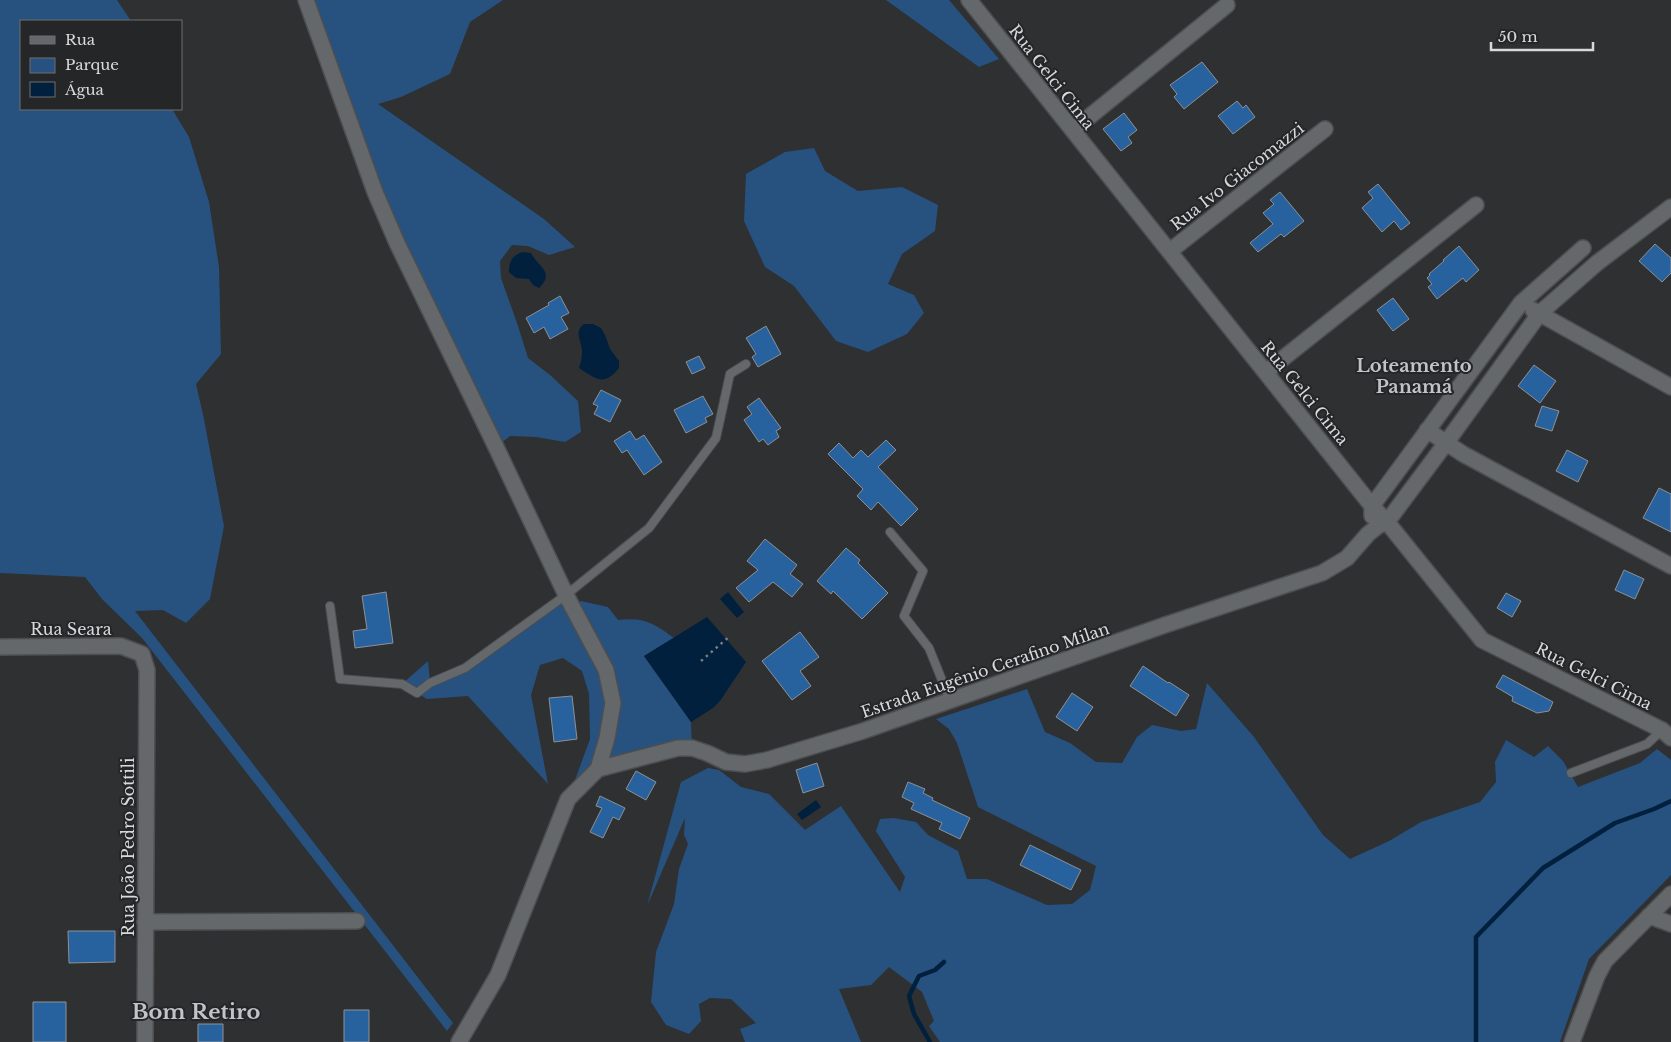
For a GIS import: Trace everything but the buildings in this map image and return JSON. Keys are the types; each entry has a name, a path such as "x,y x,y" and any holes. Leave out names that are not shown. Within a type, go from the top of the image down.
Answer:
{"street":[{"path":"306,0 375,192 397,243 566,595 606,670 613,703 598,769 568,799 498,975 459,1042"},
{"name":"Rua Gelci Cima","path":"975,2 1073,130 1372,506 1482,640 1668,729"},
{"path":"1073,130 1227,5"},
{"name":"Rua Ivo Giacomazzi","path":"1170,251 1325,129"},
{"path":"1266,372 1476,205"},
{"name":"Estrada Eugênio Cerafino Milan","path":"598,769 678,748 692,748 726,762 745,764 767,760 862,731 1322,573 1348,558 1368,534 1387,522 1540,314 1596,263 1671,207"},
{"path":"1368,534 1372,521 1372,506 1521,303 1582,248"},
{"path":"1521,303 1671,387"},
{"path":"1427,430 1463,454 1671,566"},
{"name":"Rua Seara","path":"0,647 121,646 142,654"},
{"name":"Rua João Pedro Sottili","path":"142,654 147,670 144,1042"},
{"path":"1572,1042 1597,976 1605,961 1671,894"},
{"path":"1649,916 1671,924"},
{"path":"145,922 358,921"}],"lane":[{"path":"330,606 340,679 402,684 417,693 430,683 465,668 566,595 649,528 716,438 730,374 746,364"},
{"path":"890,532 923,572 904,616 929,648 950,700"},
{"path":"1571,773 1647,744 1668,729"}],"path":[{"path":"701,661 730,636"}],"green space":[{"path":"0,0 117,0 130,20 20,20 20,110 173,110 189,137 209,202 219,267 221,354 196,384 224,526 210,599 186,623 163,610 135,611 453,1023 447,1031 142,638 102,599 85,577 0,573"},
{"path":"306,0 503,0 470,22 450,74 401,97 378,104 544,219 575,247 549,255 528,246 512,245 500,261 501,278 528,358 578,401 581,432 565,442 536,437 510,436 496,447 397,243"},
{"path":"886,0 949,0 999,59 979,67"},
{"path":"814,148 825,171 858,191 902,187 938,205 935,231 902,254 888,284 914,295 924,313 907,334 868,352 836,341 794,286 765,267 744,221 746,174 785,152"},
{"path":"566,595 573,608 581,601 608,607 618,620 642,620 660,628 674,638 644,656 691,722 692,748 615,766 568,799 590,739 589,694 582,671 563,658 540,665 531,695 548,784 468,696 427,699 402,684 428,661 430,682 465,668"},
{"path":"1207,683 1254,737 1323,835 1350,859 1389,841 1421,822 1480,802 1496,782 1495,762 1506,740 1534,757 1548,746 1563,761 1578,787 1640,763 1657,749 1671,760 1671,875 1589,959 1560,1042 940,1042 929,1026 934,1021 922,992 889,967 871,985 839,989 861,1042 745,1042 740,1029 756,1023 731,999 710,998 699,1004 701,1021 689,1034 666,1025 651,1002 656,952 674,904 679,869 688,844 684,835 685,818 647,906 681,782 708,768 719,770 741,787 769,794 805,830 841,806 900,892 905,877 876,831 880,819 894,818 916,822 928,835 958,851 967,879 987,879 1047,905 1072,904 1090,890 1096,866 978,807 957,743 949,729 936,719 1027,689 1045,732 1070,743 1096,762 1122,763 1137,737 1152,725 1181,731 1196,729"}],"water":[{"path":"522,252 531,253 546,273 546,278 539,288 533,285 529,279 516,278 509,272 512,259"},
{"path":"584,324 593,324 601,328 610,349 619,361 619,368 609,378 595,378 579,368 582,351 579,330"},
{"path":"728,592 744,612 737,618 720,599"},
{"path":"707,617 746,662 720,701 713,708 691,722 644,656"},
{"path":"816,800 821,807 802,820 797,814"}],"waterway":[{"path":"1476,1042 1476,937 1543,868 1615,823 1671,801"},
{"path":"930,1042 914,1014 909,996 919,976 935,970 944,962"}],"district":[{"name":"Loteamento Panamá","path":"1414,376"},
{"name":"Bom Retiro","path":"196,1012"}]}
